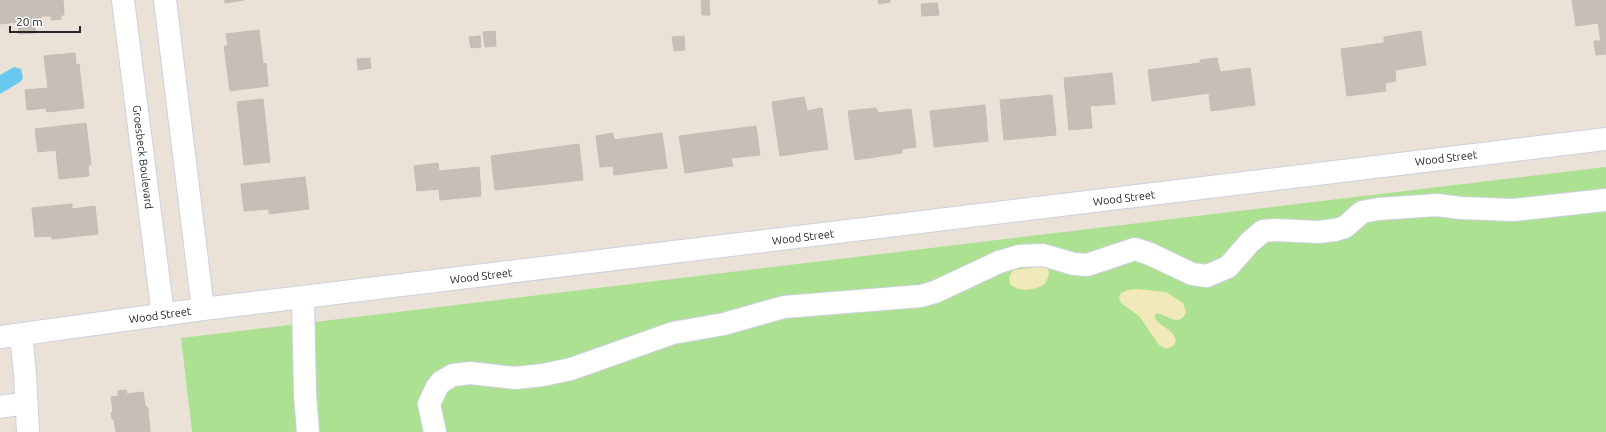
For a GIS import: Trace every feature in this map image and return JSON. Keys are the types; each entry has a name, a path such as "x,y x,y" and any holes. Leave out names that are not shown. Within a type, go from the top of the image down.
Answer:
{"street":[{"name":"Groesbeck Boulevard","path":"124,0 163,315"},
{"path":"165,0 203,309"},
{"name":"Wood Street","path":"10,335 203,309 1606,139"},
{"path":"435,432 429,404 437,387 446,378 453,375 470,373 515,378 543,375 571,369 673,333 724,324 784,307 922,296 935,292 999,262 1019,256 1043,255 1074,264 1087,265 1135,249 1150,254 1192,274 1207,276 1228,267 1250,242 1263,232 1276,230 1318,232 1335,230 1345,227 1362,212 1378,209 1437,205 1461,208 1513,210 1606,200"},
{"path":"303,298 305,394 308,432"},
{"path":"10,335 26,403 28,432"},
{"path":"0,407 26,403"}],"green space":[{"path":"1606,167 1606,432 192,432 181,338"}],"sand":[{"path":"1038,267 1048,269 1049,275 1045,284 1037,288 1023,290 1010,284 1009,277 1013,270"},
{"path":"1138,289 1166,292 1183,303 1186,312 1180,319 1173,319 1157,313 1154,316 1159,323 1169,330 1174,336 1176,341 1173,346 1166,349 1159,345 1139,316 1121,303 1119,298 1121,293 1128,290"}],"water":[{"path":"14,67 21,69 23,78 20,82 0,94 0,75"}],"building":[{"path":"0,0 63,0 64,15 61,15 61,19 51,20 51,16 41,16 41,20 34,21 36,33 19,34 18,22 0,24"},
{"path":"225,0 244,0 225,3"},
{"path":"709,0 710,15 702,15 701,1"},
{"path":"878,0 890,0 890,2 879,4"},
{"path":"1572,0 1606,0 1606,54 1596,55 1594,41 1601,41 1598,23 1576,26"},
{"path":"937,3 939,15 922,16 921,4"},
{"path":"259,30 263,64 266,63 268,86 230,91 224,46 228,46 226,34"},
{"path":"495,31 496,46 485,47 483,32"},
{"path":"1421,31 1426,65 1395,70 1396,81 1385,83 1386,91 1347,96 1341,49 1384,43 1384,37"},
{"path":"480,36 481,47 471,48 469,37"},
{"path":"684,36 685,50 674,51 672,37"},
{"path":"75,53 76,65 79,64 84,108 47,112 46,108 27,110 25,90 48,88 44,56"},
{"path":"370,58 371,68 358,70 357,59"},
{"path":"1217,58 1220,72 1250,68 1255,105 1211,111 1209,93 1152,101 1148,70 1200,63 1200,60"},
{"path":"1112,73 1115,104 1090,106 1092,128 1069,130 1064,78"},
{"path":"1052,95 1056,135 1004,140 1000,100"},
{"path":"804,97 807,111 822,108 828,149 780,156 772,102"},
{"path":"263,99 270,162 244,165 237,102"},
{"path":"985,105 988,141 934,147 930,111"},
{"path":"876,108 878,113 911,109 916,147 902,149 902,153 855,160 848,111"},
{"path":"86,123 91,165 88,165 89,176 59,179 56,150 38,152 35,129"},
{"path":"756,126 760,155 731,158 733,166 685,173 679,136"},
{"path":"613,133 614,140 662,133 667,168 614,175 613,166 600,167 596,136"},
{"path":"579,144 583,180 495,190 491,156"},
{"path":"438,163 439,171 479,167 481,196 440,200 439,189 417,191 414,166"},
{"path":"305,177 309,209 269,214 269,209 244,211 241,184"},
{"path":"72,204 72,209 95,206 98,234 52,239 51,236 35,237 32,208"},
{"path":"126,390 127,394 143,392 145,405 148,408 150,432 116,432 111,413 113,411 111,397 118,396 118,391"}]}
